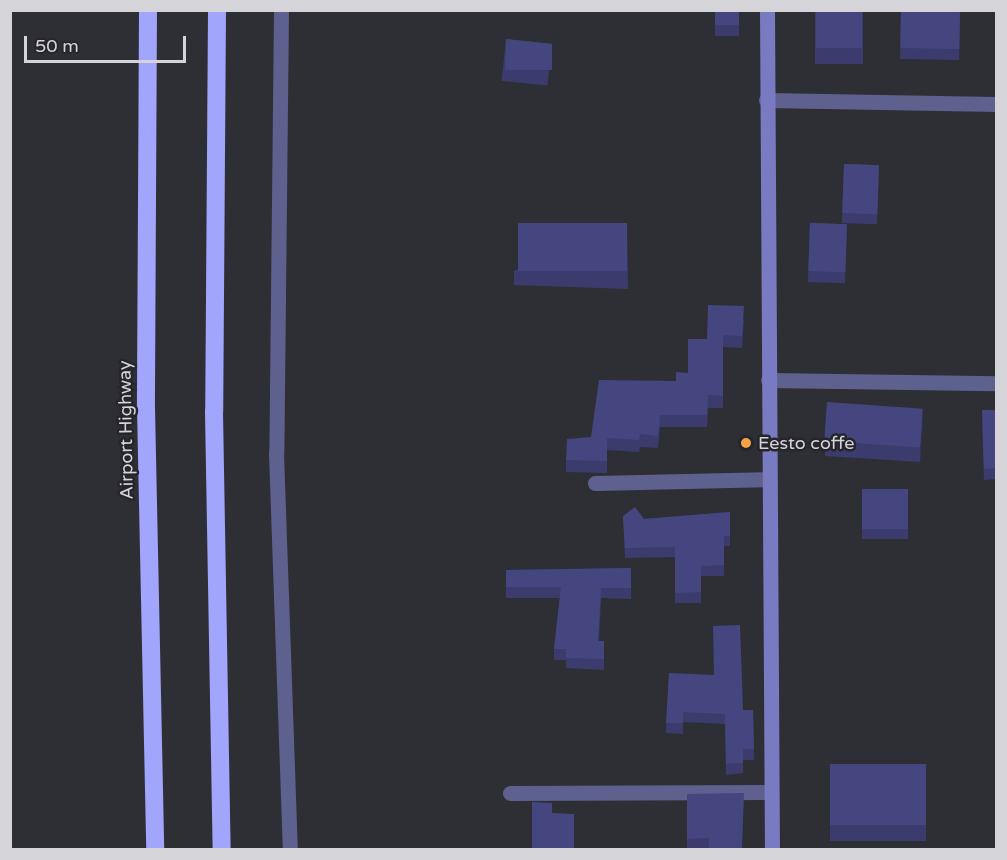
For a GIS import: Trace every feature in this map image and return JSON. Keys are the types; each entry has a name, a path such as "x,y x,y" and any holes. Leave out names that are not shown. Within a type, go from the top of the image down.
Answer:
{"highway":[{"name":"Airport Highway","path":"148,10 146,408 155,849"},
{"path":"217,10 214,412 222,849"}],"street":[{"path":"281,10 276,453 290,849"},
{"path":"767,10 772,849"},
{"path":"766,100 996,104"},
{"path":"768,380 996,383"},
{"path":"595,483 768,479"},
{"path":"510,793 771,792"}],"building":[{"path":"715,10 739,10 739,25 715,25"},
{"path":"816,10 862,10 862,48 816,48"},
{"path":"901,10 960,11 959,49 900,48"},
{"path":"506,39 552,44 552,70 505,70"},
{"path":"844,164 879,165 877,214 842,213"},
{"path":"518,223 627,223 627,271 518,271"},
{"path":"810,223 847,224 845,272 808,271"},
{"path":"708,305 744,306 742,336 723,335 723,396 708,395 707,415 660,415 658,436 640,434 639,440 607,438 607,461 566,460 567,439 591,437 599,380 676,381 676,372 688,373 688,339 707,339"},
{"path":"827,402 923,409 920,448 824,441"},
{"path":"982,410 996,410 996,468 984,469"},
{"path":"862,489 908,489 908,529 862,529"},
{"path":"635,507 644,519 730,512 730,536 724,536 724,565 701,566 701,592 675,593 675,547 625,548 623,516"},
{"path":"631,568 631,588 601,588 598,641 604,641 604,659 566,658 566,649 554,649 561,587 506,587 506,570"},
{"path":"740,625 743,710 753,710 754,749 743,749 743,763 726,764 725,714 683,712 683,723 666,723 669,673 714,675 713,626"},
{"path":"830,764 926,764 926,825 830,825"},
{"path":"744,793 742,849 709,849 709,838 687,839 687,794"},
{"path":"532,802 552,803 552,813 574,814 574,849 532,848"}],"place":[{"name":"Eesto coffe","path":"746,443"}]}
